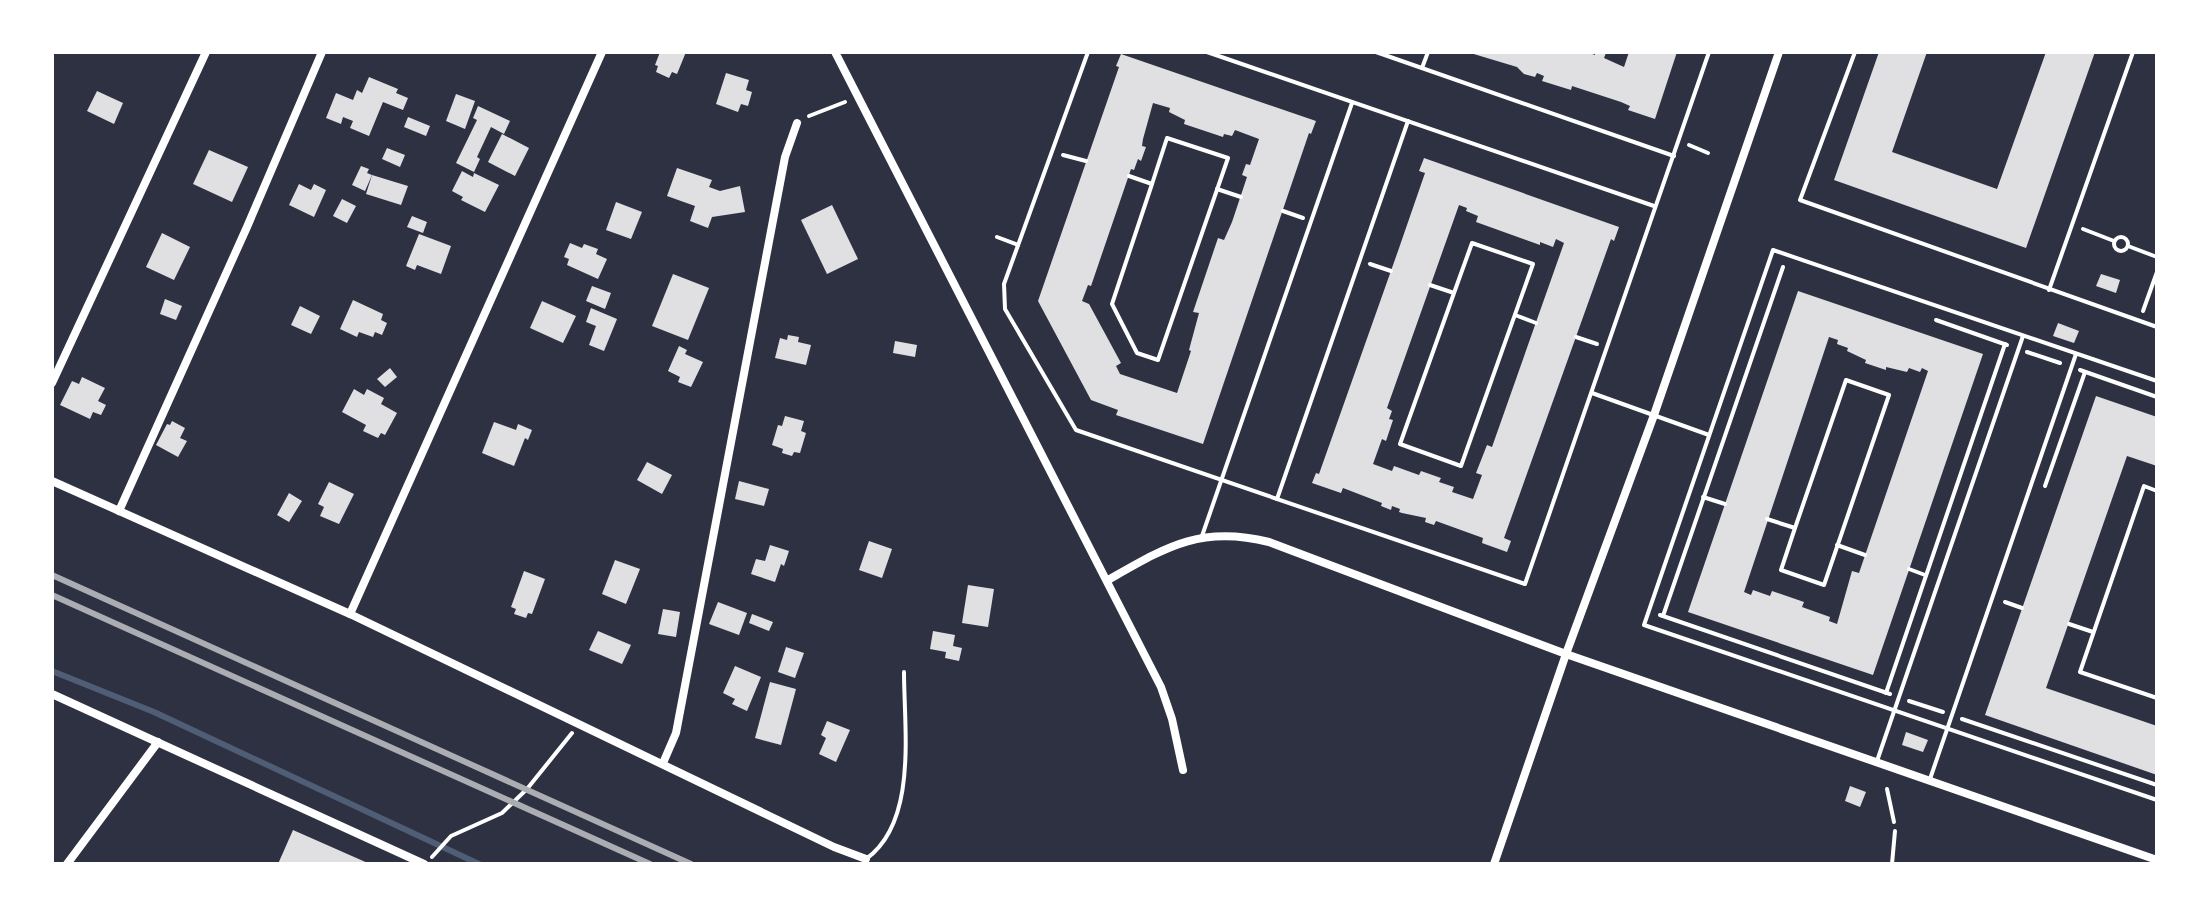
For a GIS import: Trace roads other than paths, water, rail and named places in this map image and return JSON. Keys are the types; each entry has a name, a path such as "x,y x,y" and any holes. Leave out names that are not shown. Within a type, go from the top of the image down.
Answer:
{"street":[{"path":"52,383 206,52"},
{"path":"119,511 322,52"},
{"path":"350,614 602,52"},
{"path":"835,52 1161,687 1172,719 1183,770"},
{"path":"1494,864 1779,52"},
{"path":"663,763 676,733 785,157 797,123"},
{"path":"52,481 350,614 834,847 866,859"},
{"path":"1108,580 1169,547 1202,536 1235,536 1269,542 1566,654 2157,860"},
{"path":"52,694 424,864"},
{"path":"67,864 158,742"}],"lane":[{"path":"1088,52 1004,284 1005,309 1076,430 1525,584 1709,52"},
{"path":"1207,52 1655,207"},
{"path":"1376,52 1674,156"},
{"path":"1422,68 1428,52"},
{"path":"1855,52 1800,200 2157,327"},
{"path":"2049,290 2133,52"},
{"path":"1202,536 1352,103"},
{"path":"1277,499 1408,121"},
{"path":"997,237 1018,245"},
{"path":"2157,381 1773,250 1644,625 2157,800"},
{"path":"1877,761 2023,336"},
{"path":"1930,780 2076,354"},
{"path":"1592,393 1709,435"},
{"path":"866,859 880,849 891,832 904,789 904,672"},
{"path":"1892,864 1895,831"}],"waterway":[{"path":"52,671 154,712 479,864"}],"railway":[{"path":"52,575 691,864"},
{"path":"52,595 650,864"}]}
